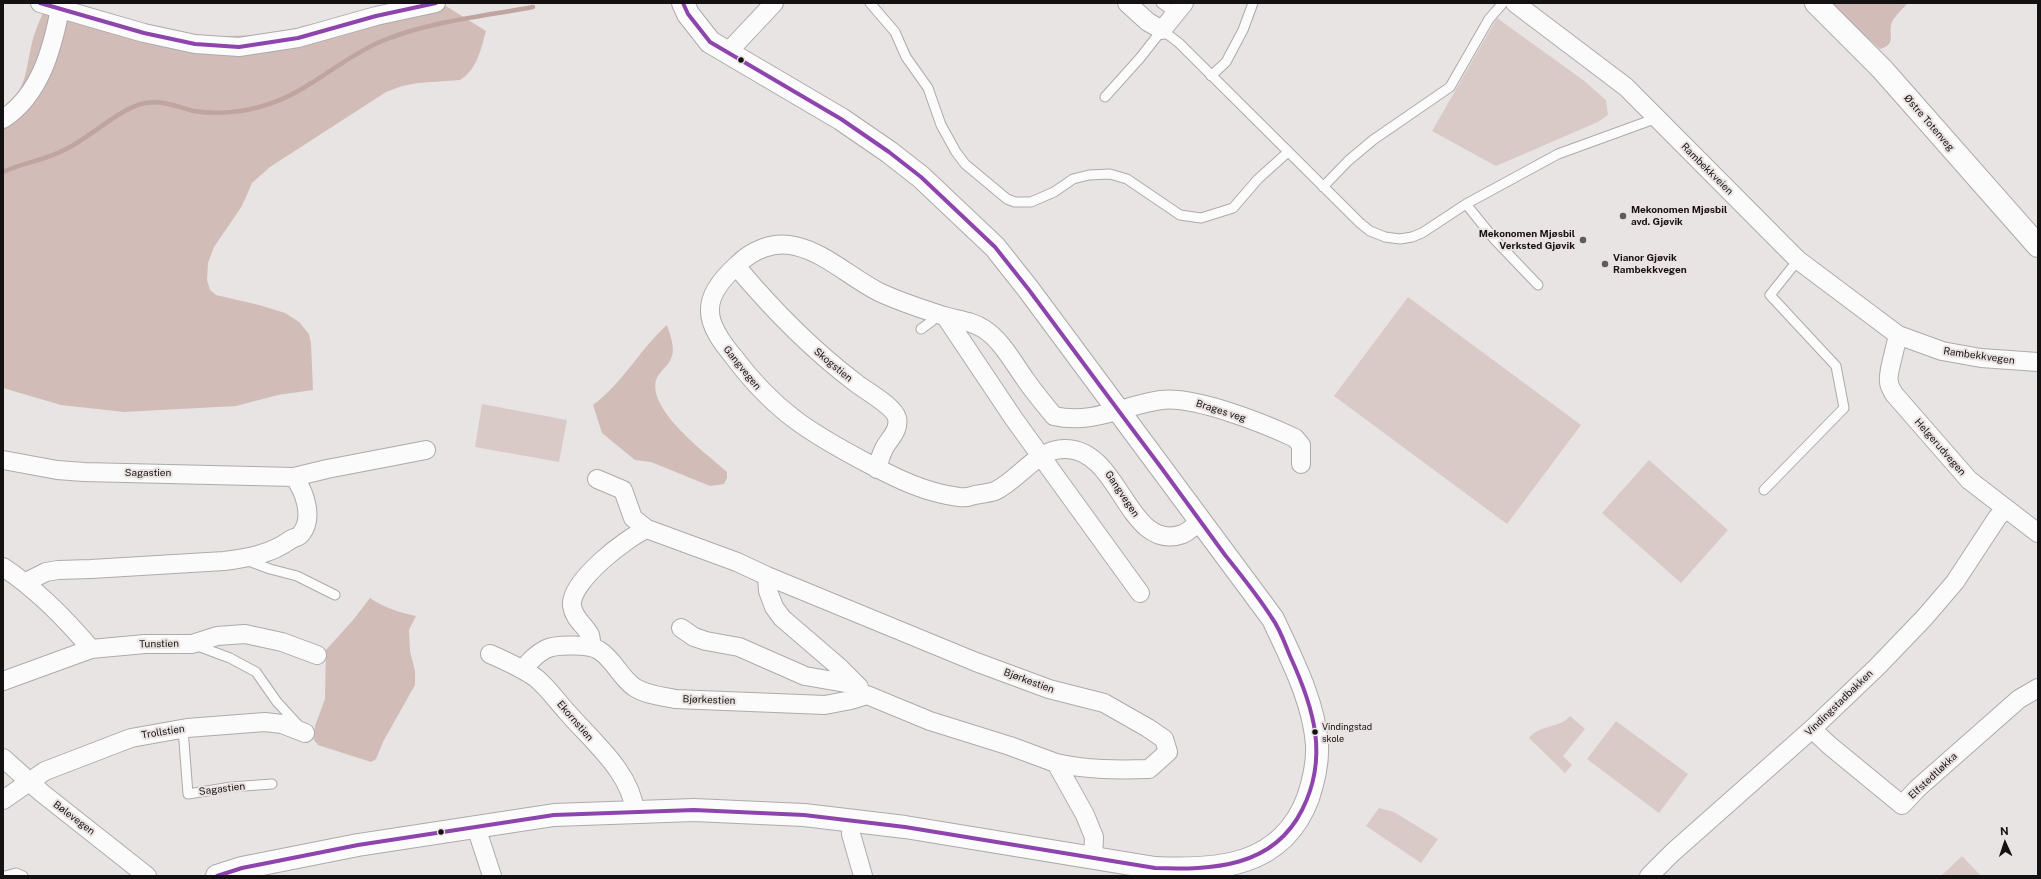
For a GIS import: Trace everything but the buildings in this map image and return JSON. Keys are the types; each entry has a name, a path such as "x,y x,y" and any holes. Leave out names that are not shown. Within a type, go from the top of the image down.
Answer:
{"street":[{"path":"40,3 144,33 195,44 239,47 298,38 376,16 436,3"},
{"path":"217,876 242,868 328,850 554,815 694,810 760,813 852,821 974,838 1093,859 1155,868 1192,870 1222,867 1268,850 1285,837 1296,823 1314,779 1317,763 1317,744 1312,716 1289,653 1273,619 1029,290 995,247 921,177 889,152 841,119 710,42 688,14 683,3"},
{"path":"727,53 774,3"},
{"path":"1127,3 1148,22 1162,30 1173,6"},
{"name":"Rambekkveien","path":"1515,3 1626,87 1798,260 1898,336"},
{"name":"Østre Totenveg","path":"1816,3 1882,69 2038,246"},
{"path":"3,119 17,110 24,102 48,60 60,9"},
{"name":"Gangvegen","path":"1117,410 1093,418 1070,420 1054,416 1003,349 986,330 970,322 905,304 876,291 824,258 795,246 764,247 749,255 736,266 713,294 709,311 718,338 754,384 779,409 804,427 832,445 896,479 934,492 962,498 994,491 1014,479 1051,450 1064,448 1075,449 1092,458 1104,469 1137,518 1152,533 1171,536 1184,534 1201,521"},
{"name":"Skogstien","path":"736,266 770,307 810,346 842,373 891,408 897,418 897,426 883,450 877,468"},
{"path":"941,315 1140,593"},
{"name":"Rambekkvegen","path":"1898,336 1942,351 1981,358 2038,362"},
{"name":"Helgerudvegen","path":"1898,336 1888,382 1894,394 1969,480 2038,533"},
{"name":"Brages veg","path":"1117,410 1163,400 1183,400 1202,404 1295,438 1301,445 1301,464"},
{"name":"Sagastien","path":"3,460 57,470 84,472 294,477 327,468 426,450"},
{"path":"26,582 46,572 58,570 243,559 282,547 301,534 308,510 303,491 294,477"},
{"name":"Bjørkestien","path":"597,479 623,490 633,518 647,529 737,562 767,576 976,662 1049,689 1104,703 1143,724 1164,739 1168,752 1149,769 1100,769 1074,767 1056,763 1010,746 930,721 862,690 804,676 739,647 706,641 694,637 681,628"},
{"name":"Vindingstadbakken","path":"1649,876 1672,853 1812,729 1877,667 1925,617 1956,580 2005,508"},
{"path":"523,669 533,657 548,648 565,646 592,647 590,635 580,624 574,611 572,604 576,592 584,579 608,556 640,532 647,529"},
{"path":"3,567 26,582 63,618 91,649"},
{"name":"Bjørkestien","path":"767,576 768,591 774,607 782,618 839,667 862,690"},
{"name":"Tunstien","path":"3,681 91,649 145,644 192,644 217,636 245,634 282,642 317,655"},
{"name":"Bjørkestien","path":"592,647 600,651 633,686 662,696 696,700 825,705 851,700 862,690"},
{"name":"Ekornstien","path":"490,654 523,669 537,679 551,693 611,761 626,784 634,801 635,812"},
{"name":"Elfstedtløkka","path":"1812,729 1829,745 1902,805 1918,788 2019,699 2038,688"},
{"name":"Trollstien","path":"3,800 28,781 45,771 131,738 182,729 265,722 282,724 304,733"},
{"name":"Bølevegen","path":"3,758 28,781 148,876"},
{"path":"1056,763 1085,815 1094,837 1093,859"},
{"path":"852,821 851,834 863,876"},
{"path":"476,826 492,876"}],"lane":[{"path":"870,3 895,32 906,57 928,88 941,125 956,152 965,164 1007,199 1015,202 1031,202 1054,192 1073,179 1089,175 1110,174 1127,179 1180,215 1201,218 1233,208 1258,179 1288,152"},
{"path":"1211,76 1226,62 1243,30 1253,3"},
{"path":"1323,187 1348,161 1373,140 1450,88 1489,19 1503,3"},
{"path":"1105,97 1140,58 1162,30 1179,43 1360,223 1370,231 1385,238 1400,239 1412,237 1422,233 1466,204 1558,154 1657,118"},
{"path":"1466,204 1495,240 1538,285"},
{"path":"1764,490 1844,408 1836,366 1770,294 1798,260"},
{"path":"921,329 941,315"},
{"path":"243,559 270,569 297,576 335,595"},
{"path":"192,644 230,658 256,672 278,702 304,733"},
{"name":"Sagastien","path":"182,729 188,794 231,787 272,784"},
{"path":"5,876 16,873 23,876"}],"shaded area":[{"path":"47,3 77,3 121,19 204,37 282,34 302,26 364,13 389,3 441,3 486,31 478,58 471,71 460,80 418,83 402,86 386,92 270,167 252,183 242,206 214,247 208,263 207,280 210,290 216,295 285,313 299,322 309,334 311,344 313,390 278,395 236,406 124,412 61,405 3,388 3,108 11,101 21,86 26,71 33,38"},
{"path":"1828,3 1908,3 1898,13 1891,24 1891,41 1886,47 1880,49"},
{"path":"1497,18 1583,80 1606,100 1608,115 1598,122 1496,166 1432,131"},
{"path":"1408,297 1581,425 1507,524 1334,396"},
{"path":"667,325 673,350 670,360 656,380 656,392 661,405 669,418 693,443 727,472 727,478 724,484 710,486 651,462 635,460 602,433 593,405 613,387 657,334"},
{"path":"482,404 567,420 559,462 475,447"},
{"path":"1649,460 1728,530 1681,583 1602,513"},
{"path":"370,598 392,609 416,616 409,630 410,651 415,671 415,685 384,740 376,759 371,762 318,745 314,740 315,726 325,699 326,650 353,620"},
{"path":"1570,716 1585,729 1563,756 1572,765 1565,773 1529,738 1538,730 1560,723"},
{"path":"1616,721 1688,774 1659,813 1587,759"},
{"path":"1379,808 1394,812 1438,839 1421,863 1366,826"},
{"path":"1962,856 1981,876 1941,876"}],"waterway":[{"path":"3,172 60,152 137,105 158,102 194,111 212,113 240,111 258,107 282,99 296,92 367,48 399,34 456,20 533,7"}],"transit line":[{"path":"40,3 144,33 195,44 239,47 298,38 376,16 436,3"},
{"path":"217,876 242,868 358,845 554,815 694,810 804,815 905,827 1155,868 1198,868 1239,862 1258,854 1275,844 1290,829 1302,810 1310,790 1315,771 1315,733 1306,695 1299,675 1277,627 1267,610 1029,290 995,247 921,177 889,152 841,119 710,42 688,14 683,3"}],"place":[{"name":"Mekonomen Mjøsbil avd. Gjøvik","path":"1623,216"},
{"name":"Mekonomen Mjøsbil Verksted Gjøvik","path":"1583,240"},
{"name":"Vianor Gjøvik Rambekkvegen","path":"1605,264"},
{"name":"Vindingstad skole","path":"1315,732"}]}
